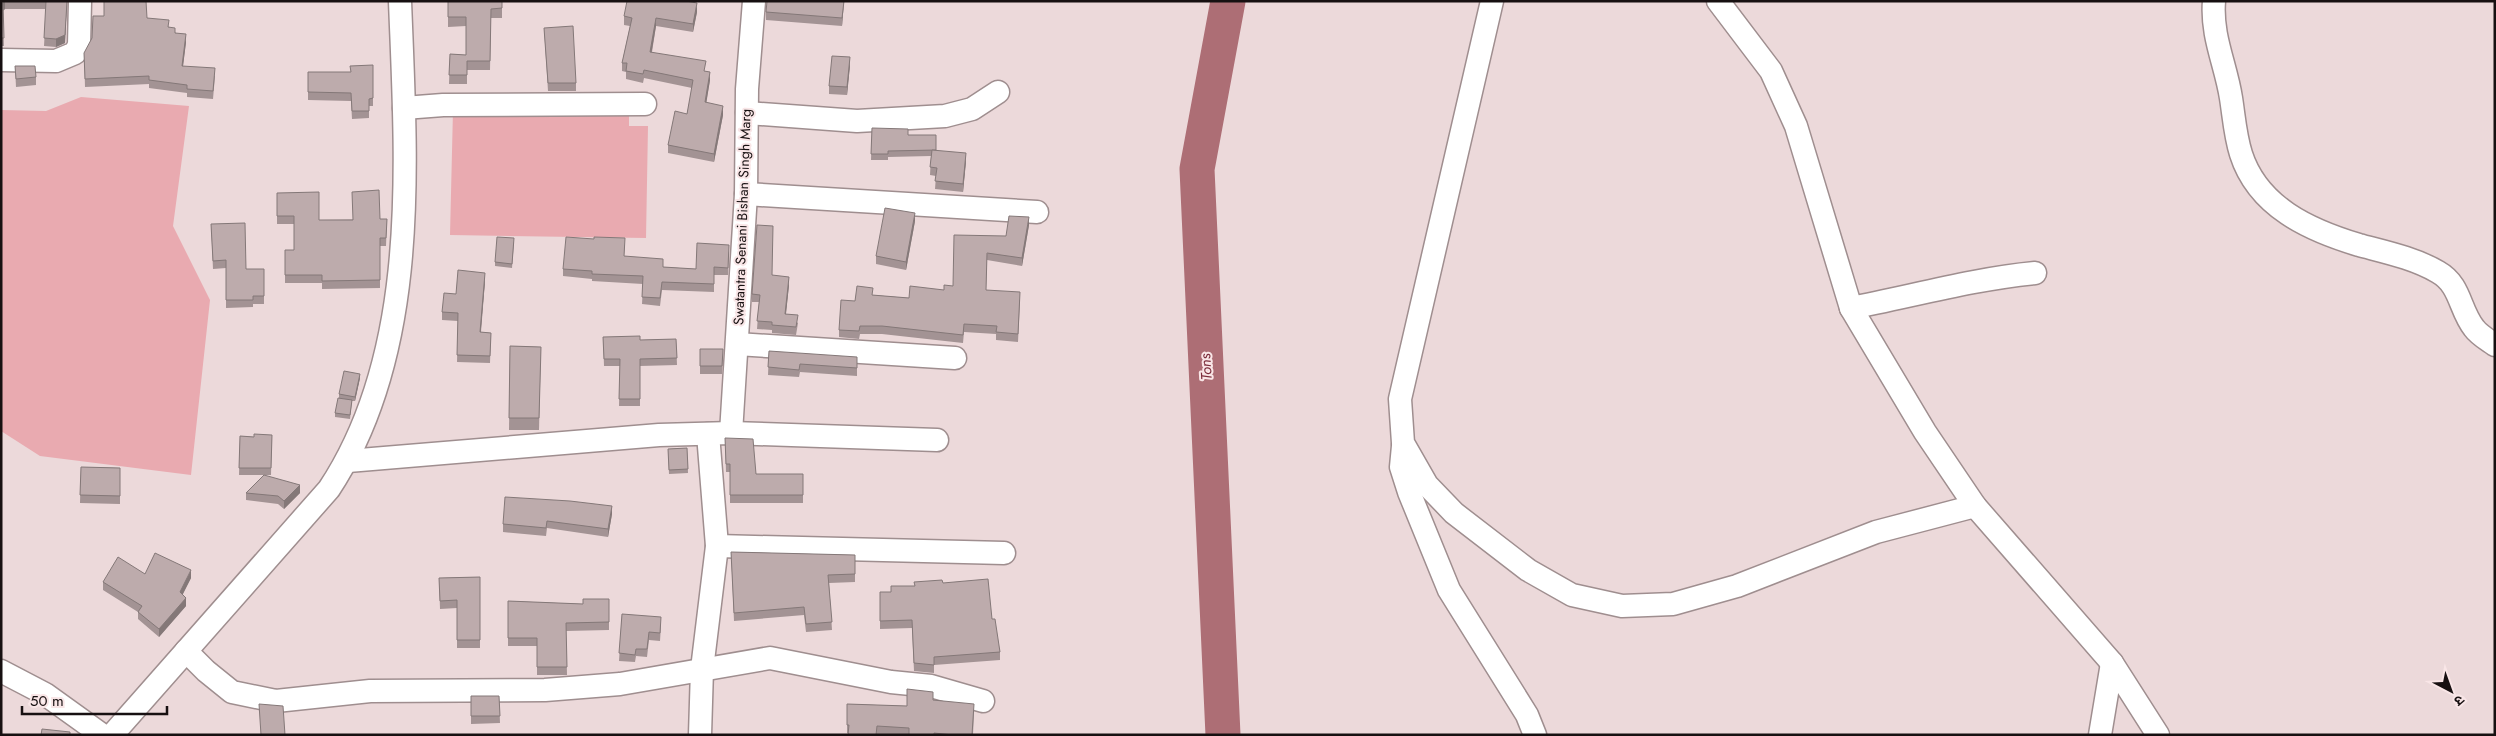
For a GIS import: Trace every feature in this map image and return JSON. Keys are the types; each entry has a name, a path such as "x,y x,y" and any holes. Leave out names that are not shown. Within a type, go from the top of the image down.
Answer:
{"street":[{"path":"1,60 56,61 75,53 79,45 80,1"},
{"path":"112,735 329,489 348,461 375,390 394,321 402,248 404,108 400,1"},
{"name":"Swatantra Senani Bishan Singh Marg","path":"731,432 746,194 747,113 754,1"},
{"path":"1492,1 1406,366 1400,399 1403,443 1401,467 1409,492 1449,590 1527,715 1535,735"},
{"path":"1718,1 1771,71 1796,126 1851,308 1925,432 1976,506 2112,663 2158,735"},
{"path":"2214,1 2216,45 2225,68 2241,154 2252,178 2281,210 2301,224 2324,234 2381,250 2439,272 2452,283 2474,328 2495,345"},
{"path":"747,113 857,120 945,116 972,109 998,92"},
{"path":"404,108 443,105 645,104"},
{"path":"746,194 1037,212"},
{"path":"1851,308 1931,292 1964,282 2035,273"},
{"path":"737,344 955,358"},
{"path":"348,461 659,435 731,432 937,440"},
{"path":"700,735 702,669 717,546 708,434"},
{"path":"1403,443 1427,485 1454,513 1482,536 1528,570 1572,595 1622,606 1672,604 1728,589 1876,532 1976,506"},
{"path":"717,546 1004,553"},
{"path":"186,651 206,671 232,692 276,701 370,691 554,689 620,684 750,660 778,659 891,682 931,686 983,701"},
{"path":"2100,735 2112,663"},
{"path":"1,671 45,694 102,735"}],"shaded area":[{"path":"81,97 189,106 173,226 210,300 191,475 40,456 1,431 1,110 46,111"},
{"path":"453,110 629,113 629,126 648,126 646,238 450,235"}],"building":[{"path":"1,1 5,1 3,3 4,38 1,38"},
{"path":"46,1 67,1 65,35 56,39 44,38"},
{"path":"104,1 146,1 147,18 169,20 168,27 175,28 175,33 186,34 182,66 215,68 213,91 187,89 187,85 149,80 149,76 85,79 84,53 92,38 93,16 104,16"},
{"path":"448,1 502,1 502,8 491,9 490,61 467,61 467,75 449,75 450,54 466,55 466,17 448,17"},
{"path":"627,1 686,1 697,3 693,24 656,18 650,52 706,61 704,71 710,72 705,102 723,106 714,154 668,145 675,111 687,114 693,80 644,70 643,74 626,71 627,63 622,63 632,18 624,16"},
{"path":"767,1 844,1 842,18 766,12"},
{"path":"573,26 576,83 548,83 544,28"},
{"path":"832,56 850,57 847,87 829,86"},
{"path":"373,65 373,98 369,99 369,111 352,111 351,93 308,92 308,72 351,72 350,66"},
{"path":"15,66 35,66 36,77 16,79"},
{"path":"872,128 908,129 908,135 936,135 936,150 888,151 888,154 871,154"},
{"path":"932,150 966,153 963,184 935,181 937,168 930,167"},
{"path":"379,190 380,219 387,219 386,238 380,238 380,280 322,281 322,275 285,275 285,250 294,250 294,216 277,216 277,193 319,192 319,220 353,220 352,192"},
{"path":"885,208 915,213 906,262 876,256"},
{"path":"1009,216 1029,217 1022,258 987,253 986,290 1020,292 1018,334 996,332 997,326 964,324 963,335 882,326 860,326 859,331 839,330 841,300 855,301 857,286 873,288 872,295 909,298 910,286 944,290 944,285 953,286 954,235 1006,236"},
{"path":"245,223 246,269 264,269 264,296 253,296 253,300 226,300 226,260 213,261 211,224"},
{"path":"757,225 773,226 772,275 789,277 785,314 798,315 796,327 772,325 772,322 757,321 760,295 752,294"},
{"path":"497,237 514,238 512,264 495,262"},
{"path":"566,237 594,239 594,237 625,238 624,256 663,259 663,267 696,269 697,243 729,245 728,268 714,267 714,284 662,282 660,298 642,297 643,276 592,274 592,271 563,269"},
{"path":"458,270 485,273 480,332 491,333 490,356 457,355 458,313 442,312 444,293 456,294"},
{"path":"640,336 640,340 676,339 677,358 640,359 640,399 619,399 620,359 604,359 603,337"},
{"path":"510,346 541,347 539,418 509,418"},
{"path":"700,349 723,349 722,366 700,366"},
{"path":"769,351 857,357 857,368 800,364 799,370 768,367"},
{"path":"344,371 360,374 355,397 339,394"},
{"path":"338,398 352,400 350,415 335,413"},
{"path":"254,434 272,435 271,468 239,468 240,436 254,437"},
{"path":"725,438 753,439 756,474 803,474 803,495 730,495 730,464 726,464"},
{"path":"687,448 688,469 669,470 668,449"},
{"path":"81,467 120,468 120,496 80,495"},
{"path":"264,475 300,485 284,501 278,496 246,493"},
{"path":"505,497 612,506 608,529 547,521 546,528 503,524"},
{"path":"731,552 855,555 855,574 828,575 832,622 806,624 804,607 734,613"},
{"path":"155,553 191,570 180,592 186,598 159,629 138,612 142,606 103,582 118,557 145,574"},
{"path":"480,577 480,640 457,640 457,600 440,601 439,578"},
{"path":"988,579 992,619 995,619 1000,652 934,657 934,665 914,663 912,620 880,621 880,592 891,592 891,586 915,586 914,582 942,580 943,583"},
{"path":"583,599 609,599 609,622 566,623 567,667 537,667 537,638 508,638 508,601 583,604"},
{"path":"622,614 661,617 660,633 649,632 647,649 636,649 635,655 619,653"},
{"path":"907,689 933,692 933,700 974,704 972,735 934,733 934,735 909,735 909,728 877,726 876,735 848,735 847,704 907,706"},
{"path":"471,696 499,696 500,716 471,716"},
{"path":"259,704 283,706 285,735 261,735"},
{"path":"42,729 70,732 70,735 41,735"}],"waterway":[{"name":"Tons","path":"1223,735 1197,169 1228,1"}]}
